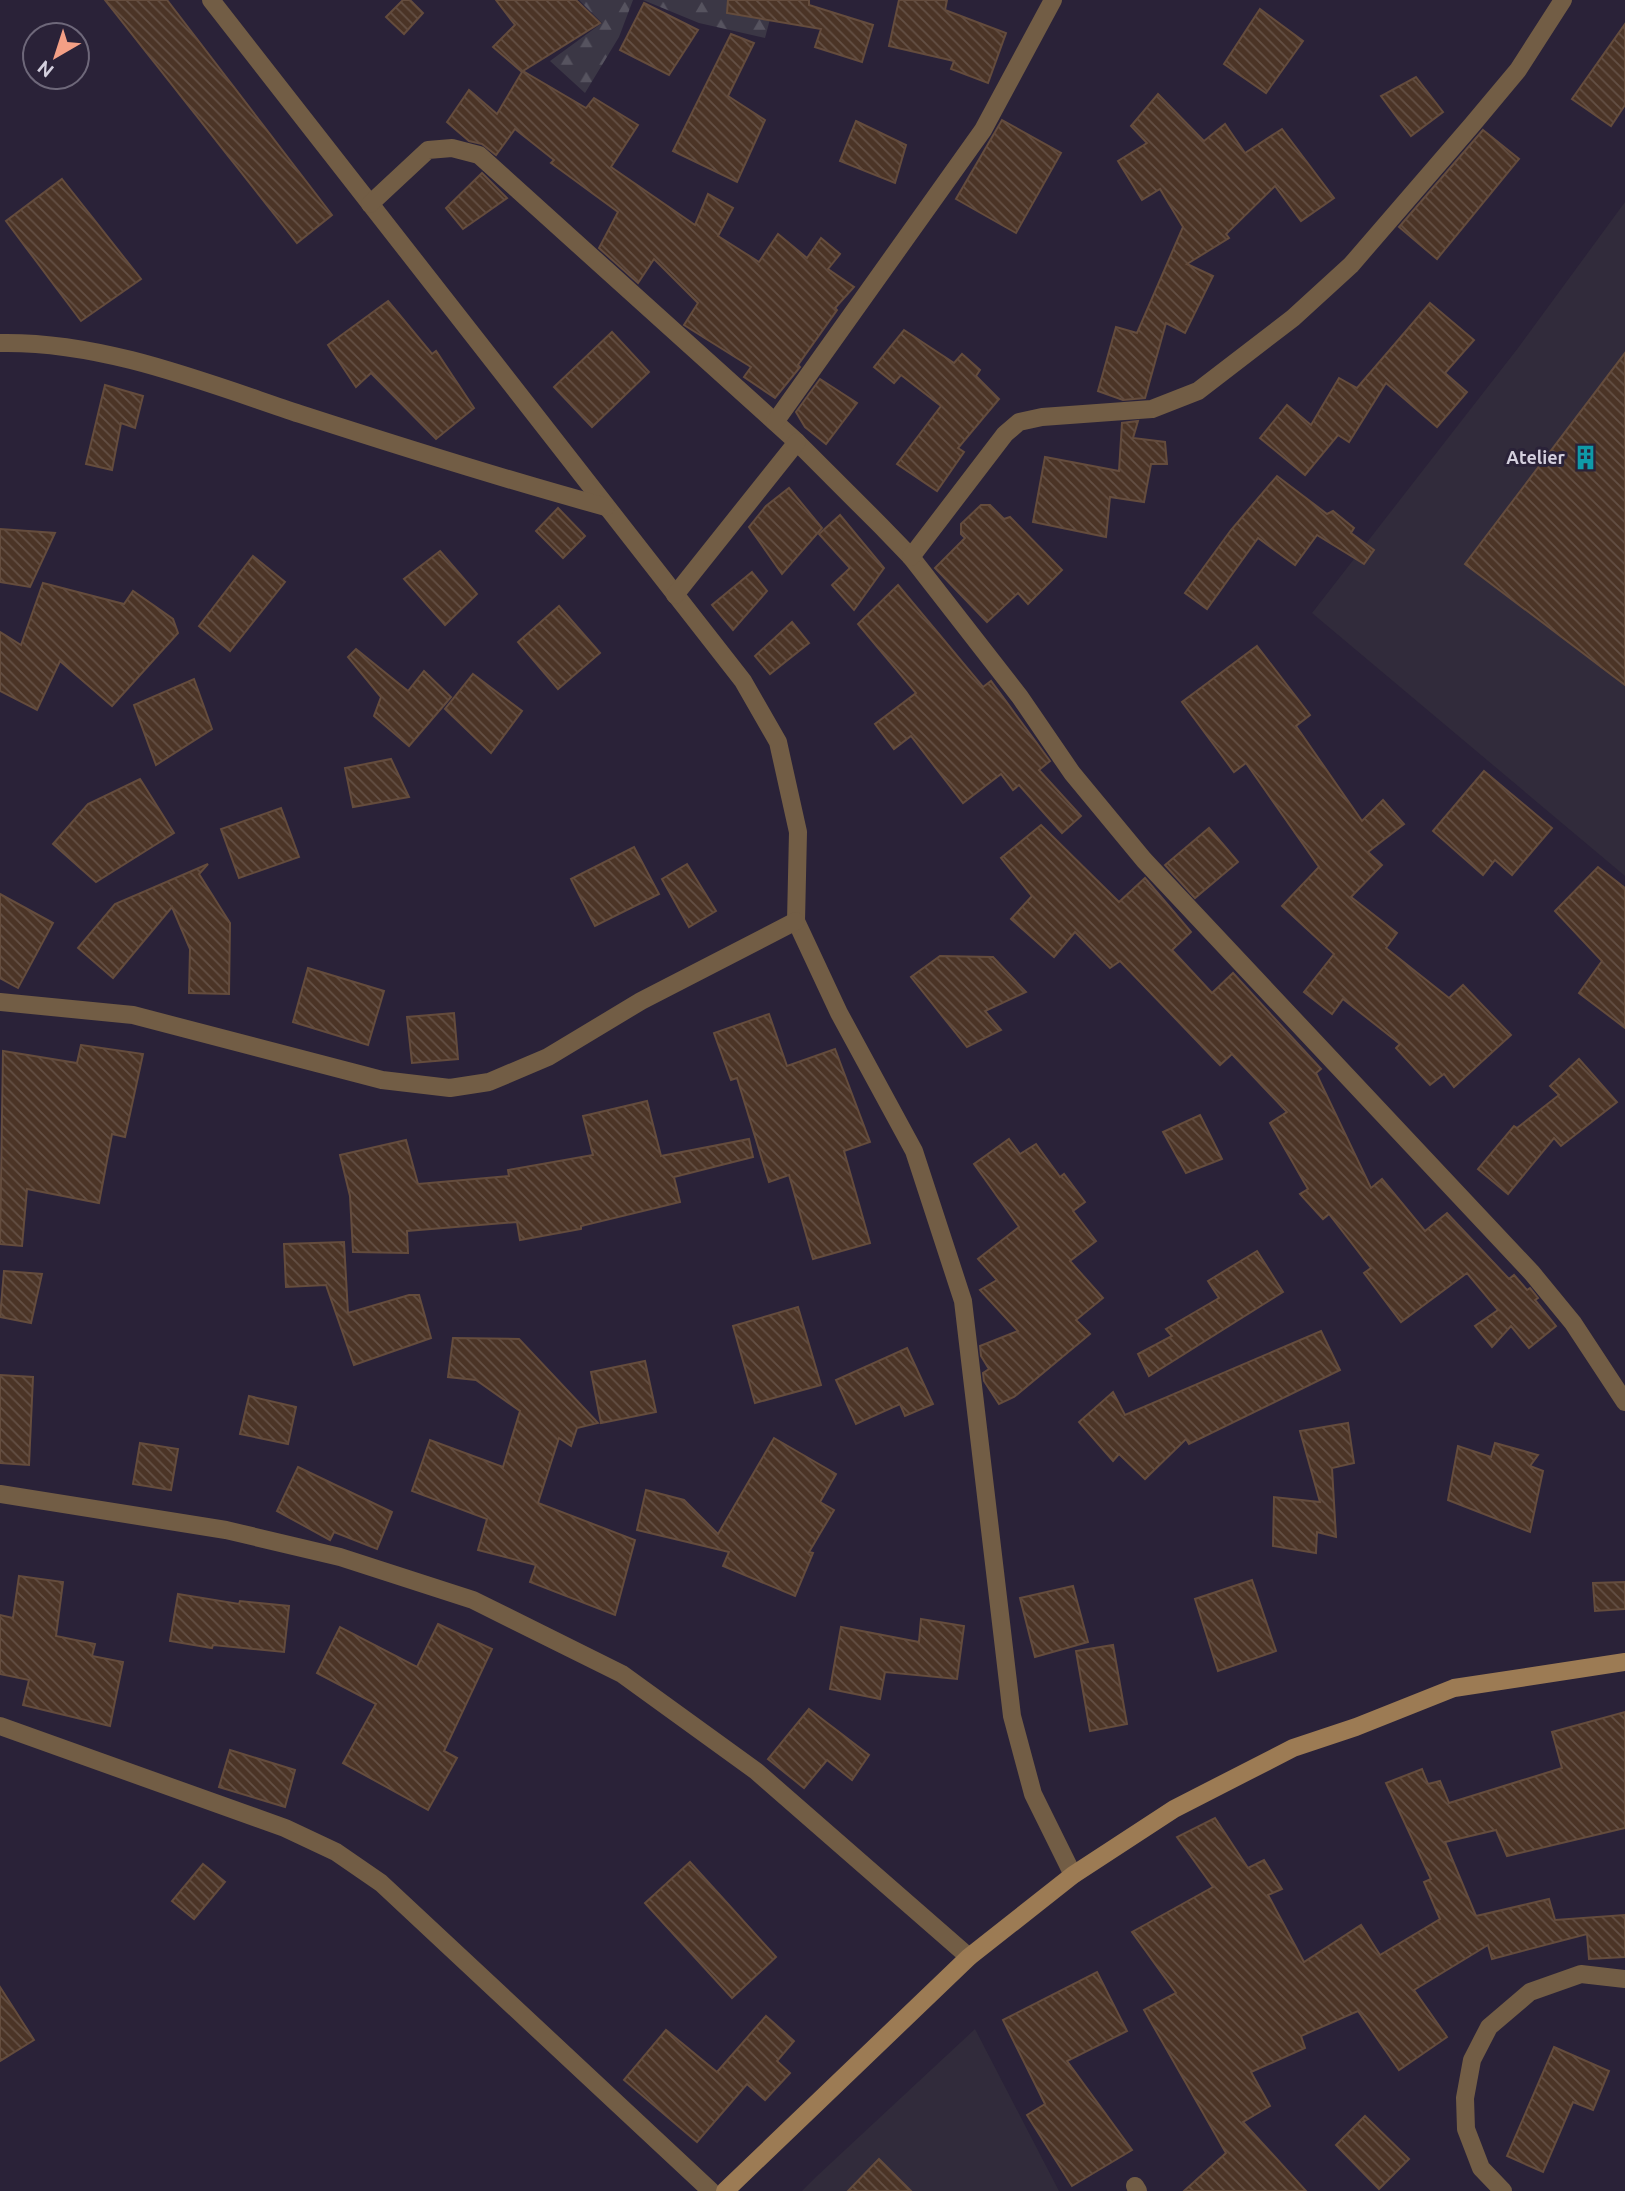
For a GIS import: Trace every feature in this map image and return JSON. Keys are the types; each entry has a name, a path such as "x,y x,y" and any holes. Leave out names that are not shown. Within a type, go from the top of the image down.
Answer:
{"street":[{"path":"211,0 743,681 778,742 798,832 796,921 839,1013 914,1151 963,1301 1012,1716 1032,1794 1073,1875"},
{"path":"775,422 983,130 1053,0"},
{"path":"911,557 1005,433 1019,422 1042,416 1152,409 1198,391 1293,318 1351,265 1472,125 1518,70 1563,0"},
{"path":"370,204 428,150 452,148 479,155 797,442 911,557 1020,697 1072,773 1144,860 1532,1273 1573,1323 1625,1402"},
{"path":"0,344 90,352 169,371 480,473 606,507"},
{"path":"675,595 797,442"},
{"path":"0,1002 133,1015 382,1080 450,1088 489,1082 548,1057 641,1001 796,921"},
{"path":"0,1494 226,1530 340,1557 473,1600 622,1674 756,1770 969,1957"},
{"path":"724,2191 969,1957 1073,1875 1174,1809 1293,1748 1356,1727 1454,1688 1625,1661"},
{"path":"0,1726 285,1828 336,1852 381,1883 711,2191"},
{"path":"1503,2191 1481,2168 1466,2129 1465,2098 1472,2060 1489,2027 1530,1992 1581,1974 1625,1979"}],"shaded area":[{"path":"1625,202 1625,876 1312,613 1518,348"},
{"path":"975,2029 1059,2191 802,2191 817,2176"}],"green space":[{"path":"579,0 633,0 619,37 585,93 550,61 602,23"},
{"path":"643,0 775,0 765,38 699,23"}],"building":[{"path":"105,0 167,0 332,215 297,243"},
{"path":"403,0 410,0 423,13 404,34 386,17"},
{"path":"496,0 576,0 600,23 523,71 586,108 594,98 638,125 611,167 695,225 708,194 733,208 718,236 759,262 778,234 807,258 821,238 840,254 828,269 854,287 835,308 837,310 798,365 800,367 775,398 744,377 751,367 684,325 698,303 654,259 638,283 599,248 618,212 551,163 554,160 515,129 496,155 482,144 469,141 447,122 469,90 497,114 522,72 493,47 515,25"},
{"path":"728,0 809,0 809,5 873,25 862,62 815,47 821,29 727,13"},
{"path":"899,0 947,0 945,10 1006,33 988,83 951,69 954,61 889,46"},
{"path":"644,3 698,30 669,75 620,50"},
{"path":"1260,9 1303,41 1266,93 1224,64"},
{"path":"1625,24 1625,105 1611,126 1572,99"},
{"path":"731,34 754,43 728,96 765,120 737,182 673,151"},
{"path":"1416,77 1443,112 1411,136 1381,96"},
{"path":"1158,94 1204,141 1225,124 1245,153 1282,129 1334,198 1301,221 1275,186 1226,234 1229,238 1187,264 1213,276 1185,333 1166,323 1145,398 1123,400 1098,391 1116,327 1137,333 1183,227 1160,189 1142,200 1118,161 1147,143 1131,126"},
{"path":"1002,120 1061,153 1016,233 956,199"},
{"path":"856,121 906,145 895,183 840,161"},
{"path":"1483,130 1519,159 1437,259 1399,227"},
{"path":"482,173 507,198 463,229 446,208"},
{"path":"62,179 141,279 81,321 6,221"},
{"path":"388,301 432,354 436,351 474,408 436,439 371,373 356,387 328,345"},
{"path":"1430,303 1474,340 1445,373 1467,392 1437,427 1386,383 1349,442 1338,435 1305,475 1260,438 1287,405 1311,425 1339,378 1357,388"},
{"path":"904,330 954,363 962,354 980,370 976,376 999,399 958,448 964,452 937,491 897,464 941,406 901,375 894,383 874,367"},
{"path":"612,332 649,372 592,427 554,387"},
{"name":"Atelier","path":"1625,353 1625,685 1465,564"},
{"path":"820,379 857,403 826,444 805,427 796,412"},
{"path":"105,385 143,396 135,428 121,423 112,470 86,464"},
{"path":"1138,421 1133,438 1165,442 1167,464 1151,464 1144,502 1110,497 1106,537 1033,522 1045,457 1119,471 1122,423"},
{"path":"1277,476 1327,514 1333,511 1354,528 1351,533 1374,550 1364,564 1317,535 1295,565 1258,538 1207,609 1185,593 1231,530"},
{"path":"789,488 822,528 782,574 749,527 766,506"},
{"path":"981,505 990,505 1004,519 1010,517 1062,570 1028,604 1018,593 987,622 935,568 965,538 961,534 961,524"},
{"path":"558,508 585,536 563,558 536,531"},
{"path":"840,515 884,568 854,610 832,585 850,568 819,534"},
{"path":"0,529 55,533 30,587 0,582"},
{"path":"440,551 477,594 445,625 404,579"},
{"path":"253,556 285,582 230,651 199,626"},
{"path":"752,572 767,591 733,630 712,605"},
{"path":"43,583 124,604 133,591 173,619 178,633 112,706 60,661 37,710 0,691 0,632 21,645"},
{"path":"898,585 983,687 991,681 1050,761 1039,770 1081,816 1062,833 1019,785 1013,790 1001,774 963,803 911,736 894,749 875,724 916,693 858,624"},
{"path":"559,606 600,653 558,689 518,642"},
{"path":"792,622 809,643 770,674 755,656"},
{"path":"1257,646 1310,715 1296,726 1362,821 1383,800 1404,824 1368,852 1382,865 1351,897 1397,933 1386,948 1449,998 1463,985 1511,1035 1454,1087 1444,1074 1430,1085 1396,1048 1400,1044 1343,999 1332,1014 1304,992 1334,954 1282,906 1319,867 1246,763 1234,772 1182,702"},
{"path":"356,649 408,691 424,671 451,697 409,746 374,716 381,697 348,657"},
{"path":"473,674 522,711 491,753 445,709"},
{"path":"194,679 212,729 156,765 134,705"},
{"path":"391,759 409,797 353,807 345,768"},
{"path":"1484,771 1552,828 1512,875 1495,860 1483,875 1433,831"},
{"path":"140,779 174,833 96,882 53,844 88,804"},
{"path":"281,808 299,857 239,878 221,829"},
{"path":"1041,825 1119,902 1145,878 1191,932 1172,950 1212,993 1233,973 1321,1069 1316,1073 1371,1188 1382,1179 1425,1231 1447,1213 1509,1279 1514,1275 1527,1290 1530,1288 1538,1298 1535,1300 1556,1326 1529,1348 1511,1326 1492,1347 1475,1326 1498,1310 1467,1273 1401,1322 1364,1273 1371,1268 1329,1214 1323,1219 1300,1194 1308,1189 1270,1123 1287,1112 1232,1054 1220,1065 1120,961 1110,968 1075,932 1054,957 1011,919 1032,896 1001,858"},
{"path":"1209,828 1238,862 1195,898 1165,865"},
{"path":"634,847 659,894 595,926 571,879"},
{"path":"208,864 199,874 230,923 229,994 189,993 190,949 172,907 113,978 78,948 115,904"},
{"path":"687,864 716,911 689,927 662,879"},
{"path":"1598,867 1625,888 1625,1028 1579,993 1602,961 1555,911"},
{"path":"0,894 53,923 18,988 0,978"},
{"path":"940,956 993,957 1026,992 985,1011 1001,1030 967,1047 911,977"},
{"path":"308,968 384,991 368,1045 293,1022"},
{"path":"454,1013 458,1059 412,1063 407,1017"},
{"path":"769,1014 787,1066 835,1049 870,1142 844,1151 870,1243 813,1259 789,1175 769,1182 737,1078 731,1080 714,1033"},
{"path":"81,1045 143,1054 125,1137 112,1134 99,1203 27,1189 22,1246 0,1244 3,1051 77,1063"},
{"path":"1579,1059 1617,1102 1561,1146 1554,1138 1508,1194 1478,1169 1514,1126 1517,1128 1559,1095 1550,1086"},
{"path":"647,1101 661,1156 749,1139 753,1157 674,1177 680,1202 581,1226 581,1229 520,1240 517,1222 407,1231 408,1253 353,1252 350,1196 340,1155 406,1140 418,1184 509,1176 508,1170 593,1155 583,1116"},
{"path":"1200,1115 1222,1159 1186,1173 1163,1132"},
{"path":"1009,1139 1020,1154 1036,1144 1060,1177 1064,1174 1085,1202 1073,1211 1096,1241 1070,1261 1103,1298 1076,1320 1090,1334 1014,1397 999,1404 984,1381 983,1373 989,1369 981,1356 980,1346 1018,1331 980,1290 997,1280 978,1259 1019,1227 974,1164"},
{"path":"344,1242 348,1313 409,1295 419,1295 431,1338 354,1365 326,1285 286,1287 284,1244"},
{"path":"1257,1251 1283,1292 1149,1376 1138,1354 1172,1336 1166,1329 1219,1298 1208,1281"},
{"path":"4,1271 42,1274 31,1323 0,1317"},
{"path":"798,1307 821,1385 755,1403 733,1326"},
{"path":"1321,1331 1340,1370 1189,1444 1186,1439 1145,1479 1119,1454 1113,1461 1079,1422 1113,1392 1125,1415"},
{"path":"453,1338 519,1339 598,1423 577,1428 571,1446 559,1438 538,1503 635,1540 615,1615 530,1582 536,1565 478,1550 487,1519 412,1491 430,1440 503,1467 520,1411 476,1380 448,1377"},
{"path":"907,1348 933,1404 905,1416 900,1404 856,1424 836,1380"},
{"path":"645,1361 656,1412 601,1423 591,1372"},
{"path":"0,1375 33,1377 29,1465 0,1463"},
{"path":"249,1396 296,1407 288,1444 240,1434"},
{"path":"1348,1423 1354,1463 1332,1468 1336,1537 1317,1532 1316,1553 1273,1546 1274,1497 1320,1502 1300,1431"},
{"path":"774,1438 836,1474 820,1502 834,1510 809,1552 813,1553 795,1596 723,1566 729,1552 637,1530 646,1490 684,1500 718,1534"},
{"path":"140,1443 178,1449 171,1490 133,1484"},
{"path":"1495,1443 1538,1455 1530,1466 1543,1471 1530,1532 1448,1500 1458,1446 1491,1457"},
{"path":"298,1467 392,1512 377,1549 334,1532 330,1540 277,1511"},
{"path":"19,1576 63,1582 56,1636 95,1644 92,1656 123,1662 110,1726 23,1705 29,1680 0,1674 0,1615 13,1618"},
{"path":"1252,1580 1276,1651 1218,1671 1195,1599"},
{"path":"1625,1582 1625,1609 1595,1611 1593,1583"},
{"path":"1073,1586 1088,1642 1035,1657 1020,1598"},
{"path":"178,1594 239,1604 240,1601 289,1606 284,1652 213,1645 212,1648 170,1641"},
{"path":"921,1619 964,1626 957,1679 885,1672 880,1699 830,1689 841,1627 919,1642"},
{"path":"438,1624 492,1649 444,1751 457,1758 428,1810 343,1763 376,1704 317,1673 340,1627 417,1667"},
{"path":"1113,1645 1127,1724 1090,1731 1076,1651"},
{"path":"809,1709 869,1755 852,1780 827,1760 804,1788 768,1759"},
{"path":"1625,1712 1625,1828 1507,1856 1496,1830 1445,1842 1476,1916 1549,1899 1555,1920 1625,1915 1625,1957 1589,1959 1587,1934 1492,1959 1488,1945 1414,1990 1447,2037 1399,2070 1358,2011 1301,2036 1305,2048 1251,2072 1270,2106 1243,2122 1306,2191 1184,2191 1226,2153 1144,2010 1176,1993 1132,1932 1213,1887 1177,1837 1215,1818 1248,1868 1264,1860 1282,1889 1268,1895 1304,1962 1361,1925 1380,1955 1440,1919 1424,1882 1431,1879 1386,1783 1422,1769 1428,1784 1440,1781 1449,1803 1562,1768 1552,1732"},
{"path":"230,1750 295,1770 285,1807 219,1787"},
{"path":"690,1862 776,1957 732,1998 645,1903"},
{"path":"203,1864 225,1882 194,1919 172,1901"},
{"path":"1097,1972 1127,2031 1067,2061 1132,2150 1072,2186 1027,2115 1045,2104 1003,2020"},
{"path":"0,1987 34,2040 0,2061"},
{"path":"766,2016 794,2041 777,2061 790,2073 765,2100 747,2084 697,2142 624,2080 666,2030 717,2072"},
{"path":"1554,2047 1609,2071 1593,2110 1573,2102 1543,2172 1507,2156"},
{"path":"1365,2116 1409,2159 1379,2189 1336,2145"},
{"path":"879,2159 911,2191 848,2191"}],"place":[{"name":"Atelier","path":"1585,458"}]}
